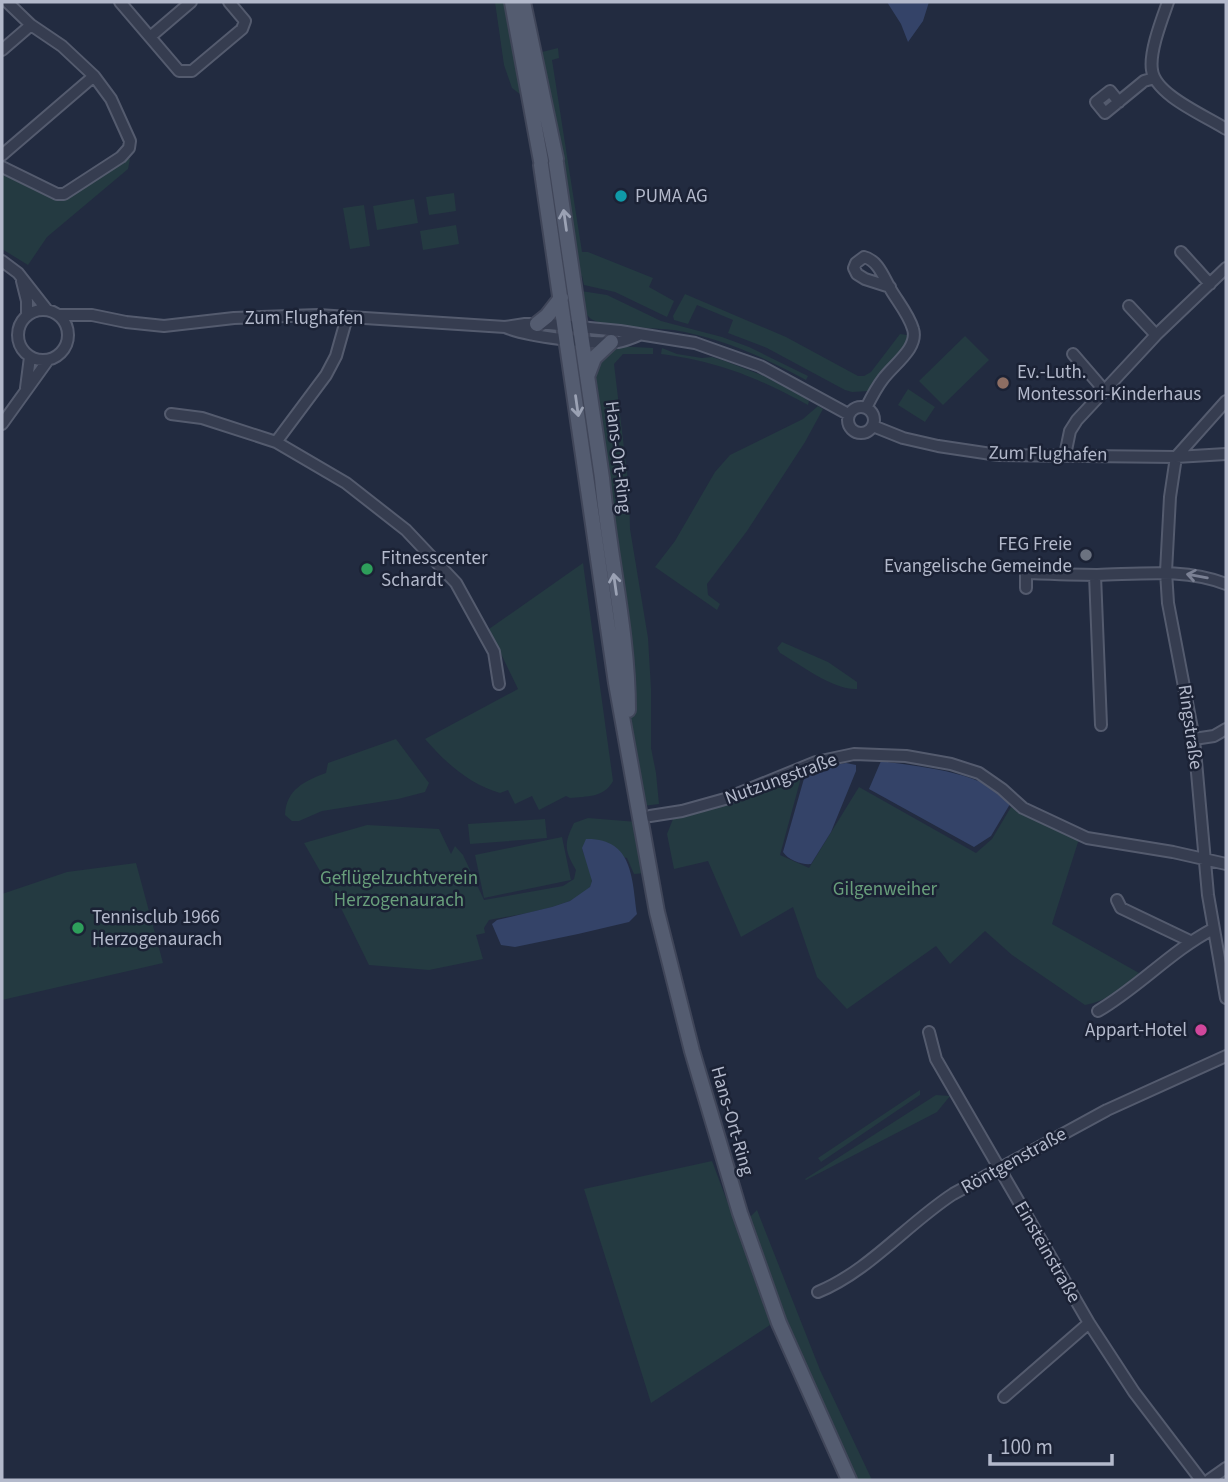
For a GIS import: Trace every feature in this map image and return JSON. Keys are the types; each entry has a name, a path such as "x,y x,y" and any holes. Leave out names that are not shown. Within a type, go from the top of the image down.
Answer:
{"main road":[{"name":"Hans-Ort-Ring","path":"512,2 573,277 568,297"},
{"name":"Hans-Ort-Ring","path":"523,2 549,162 558,277 568,297 574,333 628,757 657,912 692,1051 740,1213 779,1323 849,1480"},
{"path":"531,324 547,316 568,297"},
{"name":"Hans-Ort-Ring","path":"574,333 587,375 628,673 628,757"},
{"path":"587,375 594,358 611,342"}],"street":[{"path":"2,167 57,194 64,194 121,157 129,148 128,136 111,99 94,76 62,46 31,25 7,2"},
{"path":"120,2 179,71 186,72 192,71 242,29 245,21 229,2"},
{"path":"150,37 191,2"},
{"path":"1168,2 1152,61 1154,78 1162,89 1226,129"},
{"path":"2,50 31,25"},
{"path":"2,155 94,76"},
{"path":"1119,102 1143,81 1154,78"},
{"path":"1181,252 1210,284"},
{"path":"2,261 22,278 47,310 58,315 68,329 68,340 62,351 48,360 2,424"},
{"path":"1065,455 1073,426 1156,335 1226,268"},
{"path":"22,278 27,316"},
{"path":"866,408 883,378 913,341 912,327 890,287"},
{"path":"1129,306 1156,335"},
{"path":"47,310 33,312 27,316 20,324 18,336 22,348 30,356 48,360"},
{"name":"Zum Flughafen","path":"58,315 92,315 164,326 256,316 318,315 505,327 531,324 611,342 621,342 639,335"},
{"path":"276,442 337,356 347,317"},
{"name":"Zum Flughafen","path":"68,329 79,323 104,318"},
{"name":"Zum Flughafen","path":"505,327 520,334 620,331 718,349 760,366 848,414"},
{"path":"1073,354 1104,390"},
{"path":"25,391 30,356"},
{"path":"1176,457 1226,401"},
{"path":"186,416 187,404"},
{"path":"858,407 866,408 872,413 873,426 867,432 854,432 848,426 848,414 858,407"},
{"path":"172,414 202,418 276,442 346,483 406,530 456,583 494,652 499,684"},
{"name":"Zum Flughafen","path":"873,426 903,438 969,452 998,455 1176,457 1226,454"},
{"name":"Ringstraße","path":"1176,457 1170,497 1166,572 1168,603 1194,739 1213,929 1226,998"},
{"path":"1026,589 1026,573 1095,575 1166,572 1198,575 1226,584"},
{"path":"1095,575 1101,725"},
{"path":"1194,739 1214,736 1226,729"},
{"name":"Nutzungstraße","path":"650,816 716,802 816,762 854,754 906,756 951,764 979,773 1023,808 1087,838 1226,864"},
{"path":"1116,900 1121,908 1190,941"},
{"path":"1098,1011 1122,997 1190,941 1213,929"},
{"name":"Einsteinstraße","path":"929,1032 936,1059 1089,1323 1134,1392 1201,1480"},
{"name":"Röntgenstraße","path":"818,1292 847,1278 933,1207 1107,1110 1226,1056"},
{"name":"Einsteinstraße","path":"1004,1397 1089,1323"},
{"path":"1209,1480 1226,1468"}],"green space":[{"path":"495,2 507,2 525,98 512,88 504,65"},
{"path":"558,48 559,58 552,60 582,252 653,278 649,287 674,301 667,317 615,292 584,285 582,276 577,275 538,53"},
{"path":"126,157 130,159 128,169 47,237 28,265 2,249 2,170 50,196"},
{"path":"454,193 456,211 429,215 426,197"},
{"path":"414,199 418,223 377,230 373,206"},
{"path":"364,205 370,246 350,249 343,208"},
{"path":"456,225 459,244 423,250 420,231"},
{"path":"581,291 607,295 661,321 749,347 808,376 806,380 742,349 709,338 674,330 619,326 593,320 587,315"},
{"path":"685,294 786,337 858,376 871,372 900,334 907,335 908,345 877,378 869,391 852,392 767,348 728,333 733,320 697,305 688,324 674,320 673,316"},
{"path":"965,336 989,360 943,405 919,381"},
{"path":"614,346 653,348 653,354 623,354 614,364 629,490 630,529 648,638 651,748 659,804 643,806 634,750 610,518 611,484 595,372 601,354"},
{"path":"662,348 677,354 712,357 764,376 807,399 808,405 771,386 720,366 661,354"},
{"path":"908,389 935,407 925,422 898,405"},
{"path":"818,406 823,409 805,442 747,531 707,584 708,595 720,604 717,610 655,567 675,541 715,472 730,455 803,419"},
{"path":"583,563 613,781 600,793 570,798 566,796 539,810 532,796 515,804 508,790 500,793 468,778 425,739 518,689 489,629"},
{"path":"782,642 828,662 857,682 857,689 838,685 807,670 780,653 777,648"},
{"path":"396,739 429,783 425,792 322,811 299,821 292,821 285,815 286,806 293,793 310,779 326,773 328,763"},
{"name":"Gilgenweiher","path":"802,774 780,855 809,868 859,787 976,853 992,839 1011,807 1079,839 1052,924 1139,973 1115,994 1085,1005 1012,955 985,931 950,964 936,946 847,1009 817,977 793,907 741,937 708,861 674,869 667,834 673,819"},
{"name":"Geflügelzuchtverein Herzogenaurach","path":"588,818 637,822 647,873 634,874 627,858 582,848 592,876 591,885 585,892 575,899 545,909 489,920 484,928 485,933 476,935 483,959 429,970 369,965 340,906 304,843 367,825 439,829 451,854 455,846 463,855 484,900 563,886 574,879 576,870 567,852 568,836 574,823"},
{"path":"545,819 547,838 470,844 468,824"},
{"path":"562,837 571,880 484,898 475,855"},
{"name":"Tennisclub 1966 Herzogenaurach","path":"136,863 163,963 2,1000 2,894 67,872"},
{"path":"920,1090 920,1095 821,1162 818,1158"},
{"path":"936,1095 950,1096 937,1112 805,1179"},
{"path":"712,1161 773,1323 651,1403 584,1189"},
{"path":"757,1210 820,1370 872,1480 856,1480 793,1338 748,1219"}],"water":[{"path":"887,2 929,2 923,21 908,42 901,24"},
{"name":"Gilgenweiher","path":"881,761 969,777 999,793 1010,804 991,836 974,847 869,789"},
{"name":"Gilgenweiher","path":"846,763 856,765 856,771 831,832 811,864 792,860 783,852 805,775"},
{"path":"586,839 601,840 613,845 621,853 631,874 637,914 629,922 578,934 515,947 501,945 492,924 497,920 570,901 590,887 592,881 582,848"}],"place":[{"name":"PUMA AG","path":"621,196"},
{"name":"Ev.-Luth. Montessori-Kinderhaus","path":"1003,383"},
{"name":"FEG Freie Evangelische Gemeinde","path":"1086,555"},
{"name":"Fitnesscenter Schardt","path":"367,569"},
{"name":"Tennisclub 1966 Herzogenaurach","path":"78,928"},
{"name":"Appart-Hotel","path":"1201,1030"}]}
